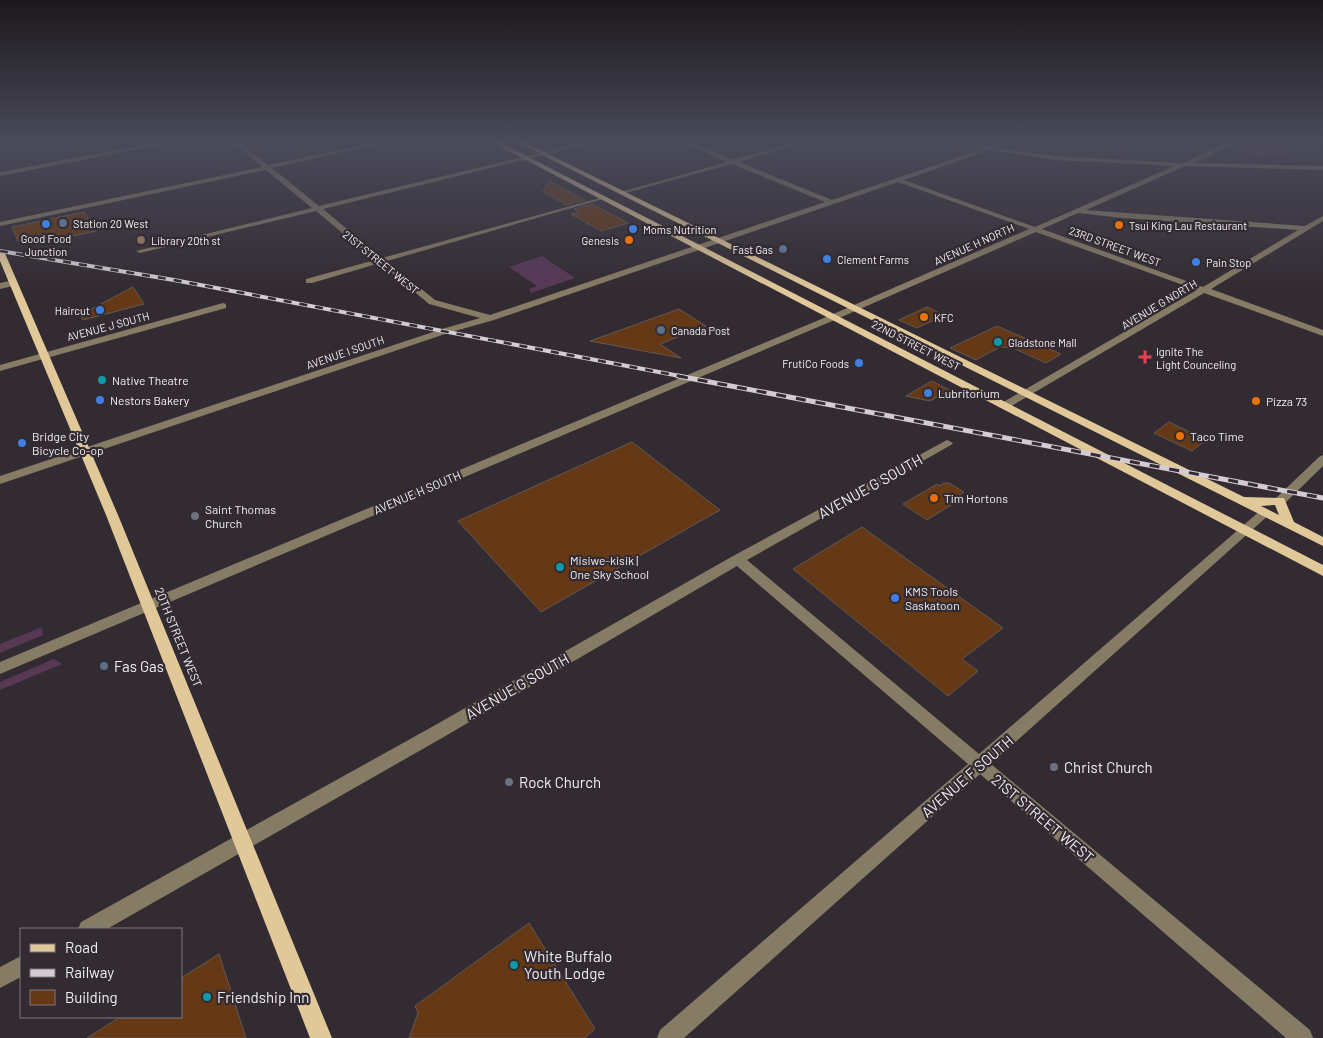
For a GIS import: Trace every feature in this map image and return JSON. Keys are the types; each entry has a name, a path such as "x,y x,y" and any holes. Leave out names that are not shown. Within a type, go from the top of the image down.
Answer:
{"main road":[{"name":"22ND STREET WEST","path":"588,191 1323,571"},
{"name":"22ND STREET WEST","path":"620,191 1323,542"},
{"name":"20TH STREET WEST","path":"0,251 85,451 321,1038"},
{"path":"1235,498 1261,502 1280,501 1288,524"}],"street":[{"path":"0,224 155,191"},
{"name":"21ST STREET WEST","path":"295,191 432,302 491,318"},
{"path":"140,251 390,191"},
{"path":"623,193 629,191"},
{"path":"806,191 832,202"},
{"name":"AVENUE I SOUTH","path":"0,480 445,331 491,318 864,191"},
{"name":"23RD STREET WEST","path":"931,191 1323,333"},
{"name":"AVENUE H NORTH","path":"834,317 1123,191"},
{"path":"309,281 601,198"},
{"path":"1079,211 1123,216 1323,228"},
{"name":"AVENUE G NORTH","path":"1004,406 1139,329 1323,218"},
{"path":"0,286 14,283"},
{"name":"AVENUE J SOUTH","path":"0,368 223,306"},
{"name":"AVENUE H SOUTH","path":"0,668 834,317"},
{"name":"AVENUE G SOUTH","path":"90,928 243,843 738,559 947,443"},
{"path":"1280,501 1323,459"},
{"name":"AVENUE F SOUTH","path":"668,1038 1265,513"},
{"name":"21ST STREET WEST","path":"738,559 1302,1038"},
{"path":"0,978 20,967"}],"shaded area":[{"path":"542,256 575,278 531,293 529,289 537,286 509,267"},
{"path":"42,627 43,635 0,653 0,644"},
{"path":"54,659 62,664 0,690 0,682"}],"building":[{"path":"569,191 585,200 567,205 543,192"},
{"path":"592,204 628,223 601,231 571,214 579,212 574,209"},
{"name":"Station 20 West","path":"84,212 96,231 44,242 41,236 18,241 12,227"},
{"name":"Haircut","path":"133,287 144,304 83,320 80,315"},
{"name":"KFC","path":"927,307 944,315 917,328 899,320"},
{"name":"Canada Post","path":"679,309 706,326 660,344 681,358 590,341"},
{"name":"Gladstone Mall","path":"997,326 1061,354 1046,363 1013,348 1000,347 976,360 950,348"},
{"name":"Lubritorium","path":"932,381 949,390 930,401 906,396"},
{"name":"Taco Time","path":"1169,422 1206,440 1192,451 1154,433"},
{"name":"Misiwe-kisik | One Sky School","path":"632,442 720,510 541,612 458,521"},
{"name":"Tim Hortons","path":"949,483 964,492 948,502 951,505 927,520 903,504 937,484 939,486"},
{"name":"KMS Tools Saskatoon","path":"862,527 1003,628 962,659 978,671 948,696 793,569"},
{"name":"White Buffalo Youth Lodge","path":"529,923 595,1029 585,1038 409,1038 418,1013 415,1006"},
{"name":"Friendship Inn","path":"219,954 246,1038 87,1038 118,1018 182,1018 182,977"}],"railway":[{"path":"0,251 174,280 685,377"},
{"path":"678,376 1323,498"}],"place":[{"name":"Station 20 West","path":"63,223"},
{"name":"Good Food Junction","path":"46,224"},
{"name":"Tsui King Lau Restaurant","path":"1119,225"},
{"name":"Moms Nutrition","path":"633,229"},
{"name":"Library 20th st","path":"141,240"},
{"name":"Genesis","path":"629,240"},
{"name":"Fast Gas","path":"783,249"},
{"name":"Clement Farms","path":"827,259"},
{"name":"Pain Stop","path":"1196,262"},
{"name":"Haircut","path":"100,310"},
{"name":"KFC","path":"924,317"},
{"name":"Canada Post","path":"661,330"},
{"name":"Gladstone Mall","path":"998,342"},
{"name":"Ignite The Light Counceling","path":"1145,357"},
{"name":"FrutiCo Foods","path":"859,363"},
{"name":"Native Theatre","path":"102,380"},
{"name":"Lubritorium","path":"928,393"},
{"name":"Nestors Bakery","path":"100,400"},
{"name":"Pizza 73","path":"1256,401"},
{"name":"Taco Time","path":"1180,436"},
{"name":"Bridge City Bicycle Co-op","path":"22,443"},
{"name":"Tim Hortons","path":"934,498"},
{"name":"Saint Thomas Church","path":"195,516"},
{"name":"Misiwe-kisik | One Sky School","path":"560,567"},
{"name":"KMS Tools Saskatoon","path":"895,598"},
{"name":"Fas Gas","path":"104,666"},
{"name":"Christ Church","path":"1054,767"},
{"name":"Rock Church","path":"509,782"},
{"name":"White Buffalo Youth Lodge","path":"514,965"},
{"name":"Friendship Inn","path":"207,997"}]}
